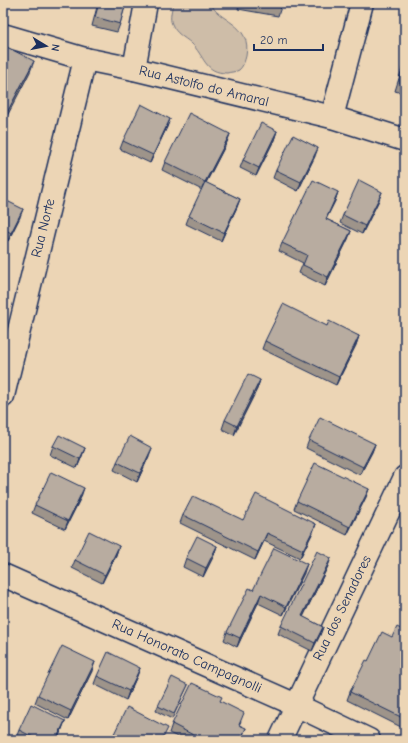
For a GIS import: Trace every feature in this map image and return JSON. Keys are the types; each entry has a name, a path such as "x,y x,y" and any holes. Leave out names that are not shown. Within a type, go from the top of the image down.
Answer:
{"street":[{"path":"134,69 146,3"},
{"path":"332,117 362,3"},
{"name":"Rua Astolfo do Amaral","path":"3,35 85,60 134,69 332,117 405,140"},
{"name":"Rua Norte","path":"3,396 85,60"},
{"name":"Rua dos Senadores","path":"280,740 405,477"},
{"name":"Rua Honorato Campagnolli","path":"3,575 296,705 369,740"}],"shaded area":[{"path":"173,3 211,3 214,9 239,29 244,36 247,45 246,58 239,70 227,73 219,72 209,67 196,48 178,33 171,22"}],"building":[{"path":"99,3 126,3 120,24 95,17"},
{"path":"255,3 281,3 281,7"},
{"path":"3,45 34,61 3,120"},
{"path":"405,61 405,84 399,82"},
{"path":"141,104 170,119 153,155 123,141"},
{"path":"189,113 230,134 205,182 165,162"},
{"path":"261,123 277,131 259,168 243,160"},
{"path":"293,135 318,148 301,182 276,170"},
{"path":"313,180 338,192 326,219 351,231 328,277 303,265 307,255 282,243"},
{"path":"359,180 382,192 365,226 343,215"},
{"path":"205,182 240,199 224,233 189,216"},
{"path":"3,199 23,209 11,233 3,228"},
{"path":"283,304 327,326 329,321 359,336 339,377 265,341"},
{"path":"248,374 260,380 237,426 225,420"},
{"path":"320,417 375,444 363,467 309,440"},
{"path":"59,435 85,448 80,459 53,446"},
{"path":"130,436 152,448 140,473 117,462"},
{"path":"315,463 369,489 350,527 297,501"},
{"path":"51,472 84,488 68,521 35,505"},
{"path":"256,494 316,524 303,550 267,533 258,552 183,515 193,496 243,520"},
{"path":"89,531 119,546 105,575 75,560"},
{"path":"197,536 217,546 206,568 186,558"},
{"path":"274,548 307,564 286,607 261,594 240,638 227,632 249,588 253,590"},
{"path":"317,551 331,558 302,616 323,627 315,643 281,626"},
{"path":"397,627 405,631 405,719 350,692 366,660 368,661 382,632 392,637"},
{"path":"62,646 95,662 71,711 38,695"},
{"path":"108,652 140,668 129,691 97,676"},
{"path":"172,677 188,685 174,714 158,706"},
{"path":"192,683 222,697 220,701 244,713 239,725 246,728 240,740 201,740 172,724"},
{"path":"31,704 65,721 56,740 39,740 19,730"},
{"path":"127,707 168,728 162,740 111,740"},
{"path":"72,736 80,740 71,740"}]}
